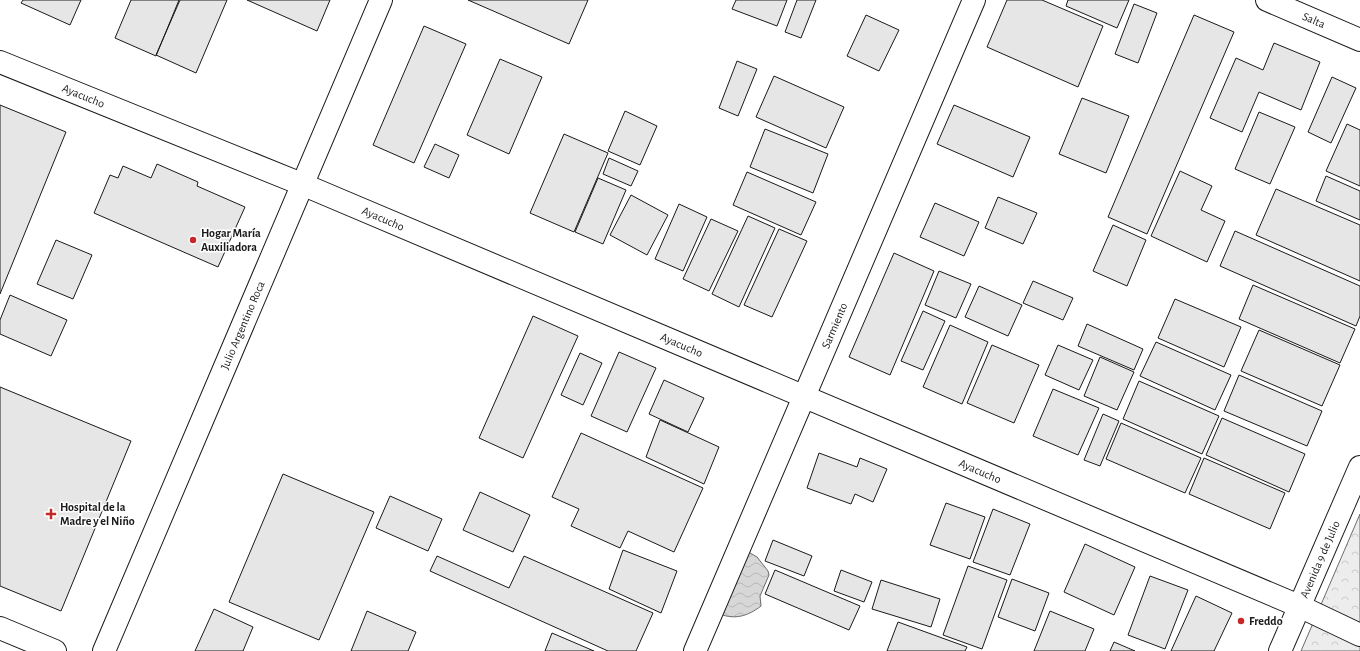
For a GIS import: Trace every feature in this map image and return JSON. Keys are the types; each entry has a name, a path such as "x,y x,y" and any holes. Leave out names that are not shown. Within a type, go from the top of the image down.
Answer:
{"street":[{"name":"Julio Argentino Roca","path":"104,651 381,0"},
{"name":"Sarmiento","path":"695,651 974,0"},
{"name":"Salta","path":"1267,0 1360,40"},
{"name":"Ayacucho","path":"0,62 304,184 804,395 1299,606 1360,634"},
{"name":"Avenida 9 de Julio","path":"1280,651 1360,467"},
{"path":"0,628 55,651"}],"green space":[{"path":"1360,514 1360,651 1301,651"}],"water":[{"path":"743,549 757,557 768,571 769,575 760,596 761,606 746,615 736,617 726,616 720,614"}],"building":[{"path":"23,0 81,0 70,25 21,3"},
{"path":"131,0 179,0 156,56 115,38"},
{"path":"180,0 227,0 196,73 156,55"},
{"path":"247,0 330,0 317,31"},
{"path":"468,0 588,0 569,44"},
{"path":"736,0 787,0 777,26 732,9"},
{"path":"797,0 816,0 801,38 785,32"},
{"path":"1007,0 1042,0 1103,26 1078,87 987,47"},
{"path":"1068,0 1129,0 1117,28 1066,6"},
{"path":"1134,4 1157,13 1138,63 1115,54"},
{"path":"866,15 899,30 879,71 847,56"},
{"path":"1194,15 1234,32 1147,234 1108,217"},
{"path":"424,26 466,44 414,163 373,145"},
{"path":"1274,43 1320,62 1301,110 1259,92 1242,132 1210,118 1236,58 1263,70"},
{"path":"500,59 542,77 509,154 467,135"},
{"path":"737,61 757,69 738,116 719,108"},
{"path":"774,76 844,107 826,148 756,117"},
{"path":"1332,77 1356,88 1331,143 1308,132"},
{"path":"1082,98 1129,116 1106,173 1059,154"},
{"path":"0,105 66,132 0,294"},
{"path":"954,105 1030,137 1013,177 937,144"},
{"path":"625,111 657,126 640,165 608,151"},
{"path":"1259,112 1295,127 1270,184 1235,169"},
{"path":"1347,124 1360,130 1360,186 1326,171"},
{"path":"765,129 828,154 813,193 750,167"},
{"path":"564,134 608,153 574,232 530,213"},
{"path":"435,144 459,155 449,178 424,167"},
{"path":"609,158 638,171 631,186 603,174"},
{"name":"Hogar María Auxiliadora","path":"157,164 198,182 197,186 245,207 218,267 94,213 110,175 118,178 123,166 151,178"},
{"path":"1180,171 1212,186 1201,210 1225,221 1207,262 1151,236"},
{"path":"747,172 816,202 801,235 733,205"},
{"path":"1326,176 1360,191 1360,220 1316,201"},
{"path":"598,178 626,190 603,244 575,232"},
{"path":"1276,189 1360,225 1360,281 1256,235"},
{"path":"631,195 668,215 647,255 610,235"},
{"path":"998,197 1037,213 1023,244 985,228"},
{"path":"935,203 979,222 964,256 920,237"},
{"path":"679,204 707,217 683,271 655,259"},
{"path":"748,216 775,228 739,307 712,294"},
{"path":"711,219 738,231 709,291 683,279"},
{"path":"1113,225 1146,240 1127,286 1093,271"},
{"path":"779,229 807,241 772,317 744,305"},
{"path":"1235,231 1360,286 1360,316 1356,326 1220,266"},
{"path":"56,240 92,255 73,299 37,284"},
{"path":"894,253 934,271 890,375 849,357"},
{"path":"939,271 971,284 956,318 925,305"},
{"path":"1033,281 1073,298 1063,320 1023,303"},
{"path":"1253,285 1355,329 1340,363 1239,319"},
{"path":"979,286 1022,305 1008,336 965,317"},
{"path":"10,295 67,320 51,356 0,334 0,320"},
{"path":"1175,299 1241,327 1224,367 1158,338"},
{"path":"923,311 945,321 923,370 901,361"},
{"path":"533,316 578,336 523,458 479,438"},
{"path":"1087,324 1143,349 1134,370 1078,346"},
{"path":"950,325 988,342 962,404 923,387"},
{"path":"1259,330 1340,365 1322,406 1241,371"},
{"path":"1156,342 1231,375 1215,410 1140,376"},
{"path":"992,345 1039,365 1014,423 967,403"},
{"path":"1058,345 1093,360 1079,390 1045,375"},
{"path":"619,352 656,368 627,432 591,416"},
{"path":"580,353 602,363 583,405 561,395"},
{"path":"1100,357 1134,372 1117,410 1084,396"},
{"path":"1239,375 1322,411 1307,446 1224,411"},
{"path":"664,380 704,398 688,432 649,414"},
{"path":"1139,381 1219,416 1202,454 1123,419"},
{"name":"Hospital de la Madre y el Niño","path":"0,387 131,441 61,611 0,586"},
{"path":"1053,389 1099,408 1078,455 1033,436"},
{"path":"1103,414 1119,421 1100,466 1084,460"},
{"path":"1222,418 1305,454 1289,492 1206,455"},
{"path":"660,420 719,447 704,484 646,457"},
{"path":"1121,423 1201,458 1185,493 1106,459"},
{"path":"581,433 703,488 674,552 628,531 620,548 571,526 579,509 552,497"},
{"path":"819,453 857,467 860,458 887,469 873,502 855,494 851,504 807,488"},
{"path":"1204,458 1285,493 1270,529 1189,494"},
{"path":"283,474 374,512 319,640 229,602"},
{"path":"480,492 530,515 513,552 463,530"},
{"path":"390,496 442,519 428,551 376,528"},
{"path":"946,503 985,517 970,559 930,545"},
{"path":"993,509 1030,524 1010,575 973,562"},
{"path":"773,540 812,556 804,576 765,561"},
{"path":"1085,544 1135,567 1114,615 1064,592"},
{"path":"623,550 677,571 661,613 609,589"},
{"path":"437,556 509,588 524,556 653,613 636,651 608,651 430,571"},
{"path":"968,566 1007,580 982,649 943,635"},
{"path":"775,570 860,606 849,630 765,594"},
{"path":"841,570 872,582 864,602 834,591"},
{"path":"1150,576 1188,590 1165,649 1128,635"},
{"path":"1012,579 1049,593 1035,631 998,617"},
{"path":"881,580 940,599 931,627 872,609"},
{"path":"1196,596 1232,613 1214,651 1171,651"},
{"path":"214,609 253,627 243,651 195,651"},
{"path":"367,611 416,632 408,651 351,651"},
{"path":"1050,611 1094,629 1085,651 1034,651"},
{"path":"898,622 967,647 965,651 887,651"},
{"path":"552,633 594,651 545,651"},
{"path":"1114,642 1135,651 1110,651"}],"place":[{"name":"Hogar María Auxiliadora","path":"193,240"},
{"name":"Hospital de la Madre y el Niño","path":"51,514"},
{"name":"Freddo","path":"1241,621"}]}
